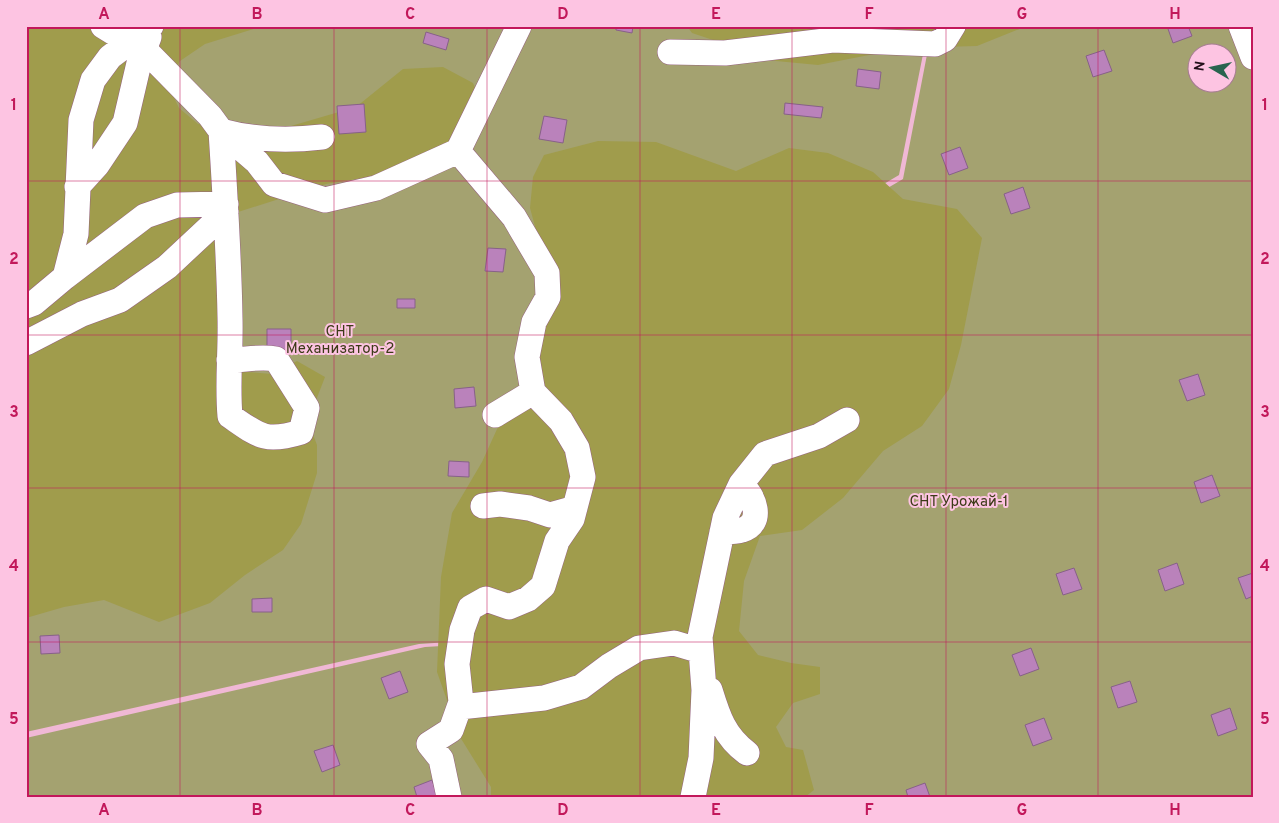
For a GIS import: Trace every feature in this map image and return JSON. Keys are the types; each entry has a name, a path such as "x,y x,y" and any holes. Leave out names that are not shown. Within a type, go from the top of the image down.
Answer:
{"street":[{"path":"103,26 136,47 180,84 210,116 221,131 256,162 274,184 326,200 376,188 458,151 519,26"},
{"path":"77,187 97,165 125,123 136,47 152,26"},
{"path":"670,52 725,53 833,40 935,44 945,39 953,26"},
{"path":"1241,26 1253,57"},
{"path":"64,276 76,234 82,120 93,80 110,56 136,47"},
{"path":"221,131 245,137 299,140 322,137"},
{"path":"221,131 230,316 229,360"},
{"path":"449,797 441,758 430,744 451,730 462,702 457,664 462,630 470,608 486,599 509,607 528,599 543,586 557,542 572,519 583,477 577,448 561,421 533,392 527,356 534,322 548,297 547,273 514,217 458,151"},
{"path":"26,306 34,303 64,276 145,216 177,205 226,208"},
{"path":"26,343 82,314 120,300 167,267 226,208"},
{"path":"495,416 533,392"},
{"path":"693,797 702,758 702,660 700,637 725,518 741,484 765,454 819,436 847,420"},
{"path":"483,506 500,504 529,508 550,516 575,508"},
{"path":"460,707 544,698 581,688 609,666 639,648 674,643 702,660 720,723 735,744 747,753"}],"green space":[{"name":"СНТ Механизатор-2","path":"26,26 948,26 927,34 899,175 803,232 524,637 419,644 26,732"},
{"name":"СНТ Урожай-1","path":"967,26 1253,26 1253,797 26,797 26,738 425,647 527,641 806,236 903,179 930,39"}],"shaded area":[{"path":"26,26 263,26 205,44 180,61 168,85 179,108 198,124 267,133 356,107 403,69 443,67 473,83 486,115 426,173 368,177 326,184 235,213 236,347 248,372 272,374 297,361 325,377 308,421 317,445 317,473 301,524 283,550 245,575 210,603 159,622 104,600 64,607 26,618"},
{"path":"687,26 1027,26 977,46 905,48 818,65 776,61 692,33"},
{"path":"598,141 656,142 736,171 789,148 828,153 873,172 903,199 957,209 982,238 961,345 949,389 922,426 883,451 843,498 802,530 760,536 744,581 739,631 758,655 791,663 820,667 820,694 793,703 776,727 786,747 803,750 814,790 805,797 491,797 491,787 460,737 437,672 441,577 452,513 482,462 503,416 531,367 539,241 530,208 533,177 544,155"}],"building":[{"path":"616,26 633,26 632,33 616,30"},
{"path":"1167,26 1188,26 1192,36 1173,43"},
{"path":"426,32 449,39 446,50 423,43"},
{"path":"1104,50 1112,71 1093,77 1086,56"},
{"path":"858,69 881,72 879,89 856,86"},
{"path":"785,103 823,107 821,118 784,114"},
{"path":"364,104 366,132 339,134 337,106"},
{"path":"544,116 567,120 563,143 539,139"},
{"path":"960,147 968,168 949,175 941,154"},
{"path":"1023,187 1030,208 1011,214 1004,194"},
{"path":"488,248 506,249 503,272 485,271"},
{"path":"397,299 415,299 415,308 397,308"},
{"path":"267,329 291,329 291,352 267,352"},
{"path":"1198,374 1205,395 1187,401 1179,380"},
{"path":"474,387 476,406 455,408 454,389"},
{"path":"449,461 469,462 469,477 448,476"},
{"path":"1212,475 1220,496 1201,503 1194,482"},
{"path":"1177,563 1184,584 1165,591 1158,570"},
{"path":"1074,568 1082,589 1063,595 1056,574"},
{"path":"1253,573 1253,596 1246,599 1238,578"},
{"path":"272,598 272,612 252,612 252,599"},
{"path":"59,635 60,653 41,654 40,636"},
{"path":"1031,648 1039,669 1020,676 1012,655"},
{"path":"400,671 408,692 389,699 381,678"},
{"path":"1130,681 1137,702 1118,708 1111,687"},
{"path":"1230,708 1237,729 1218,736 1211,715"},
{"path":"1044,718 1052,739 1033,746 1025,725"},
{"path":"333,745 340,765 322,772 314,751"},
{"path":"432,780 438,797 417,797 414,787"},
{"path":"925,783 930,797 908,797 906,790"}]}
